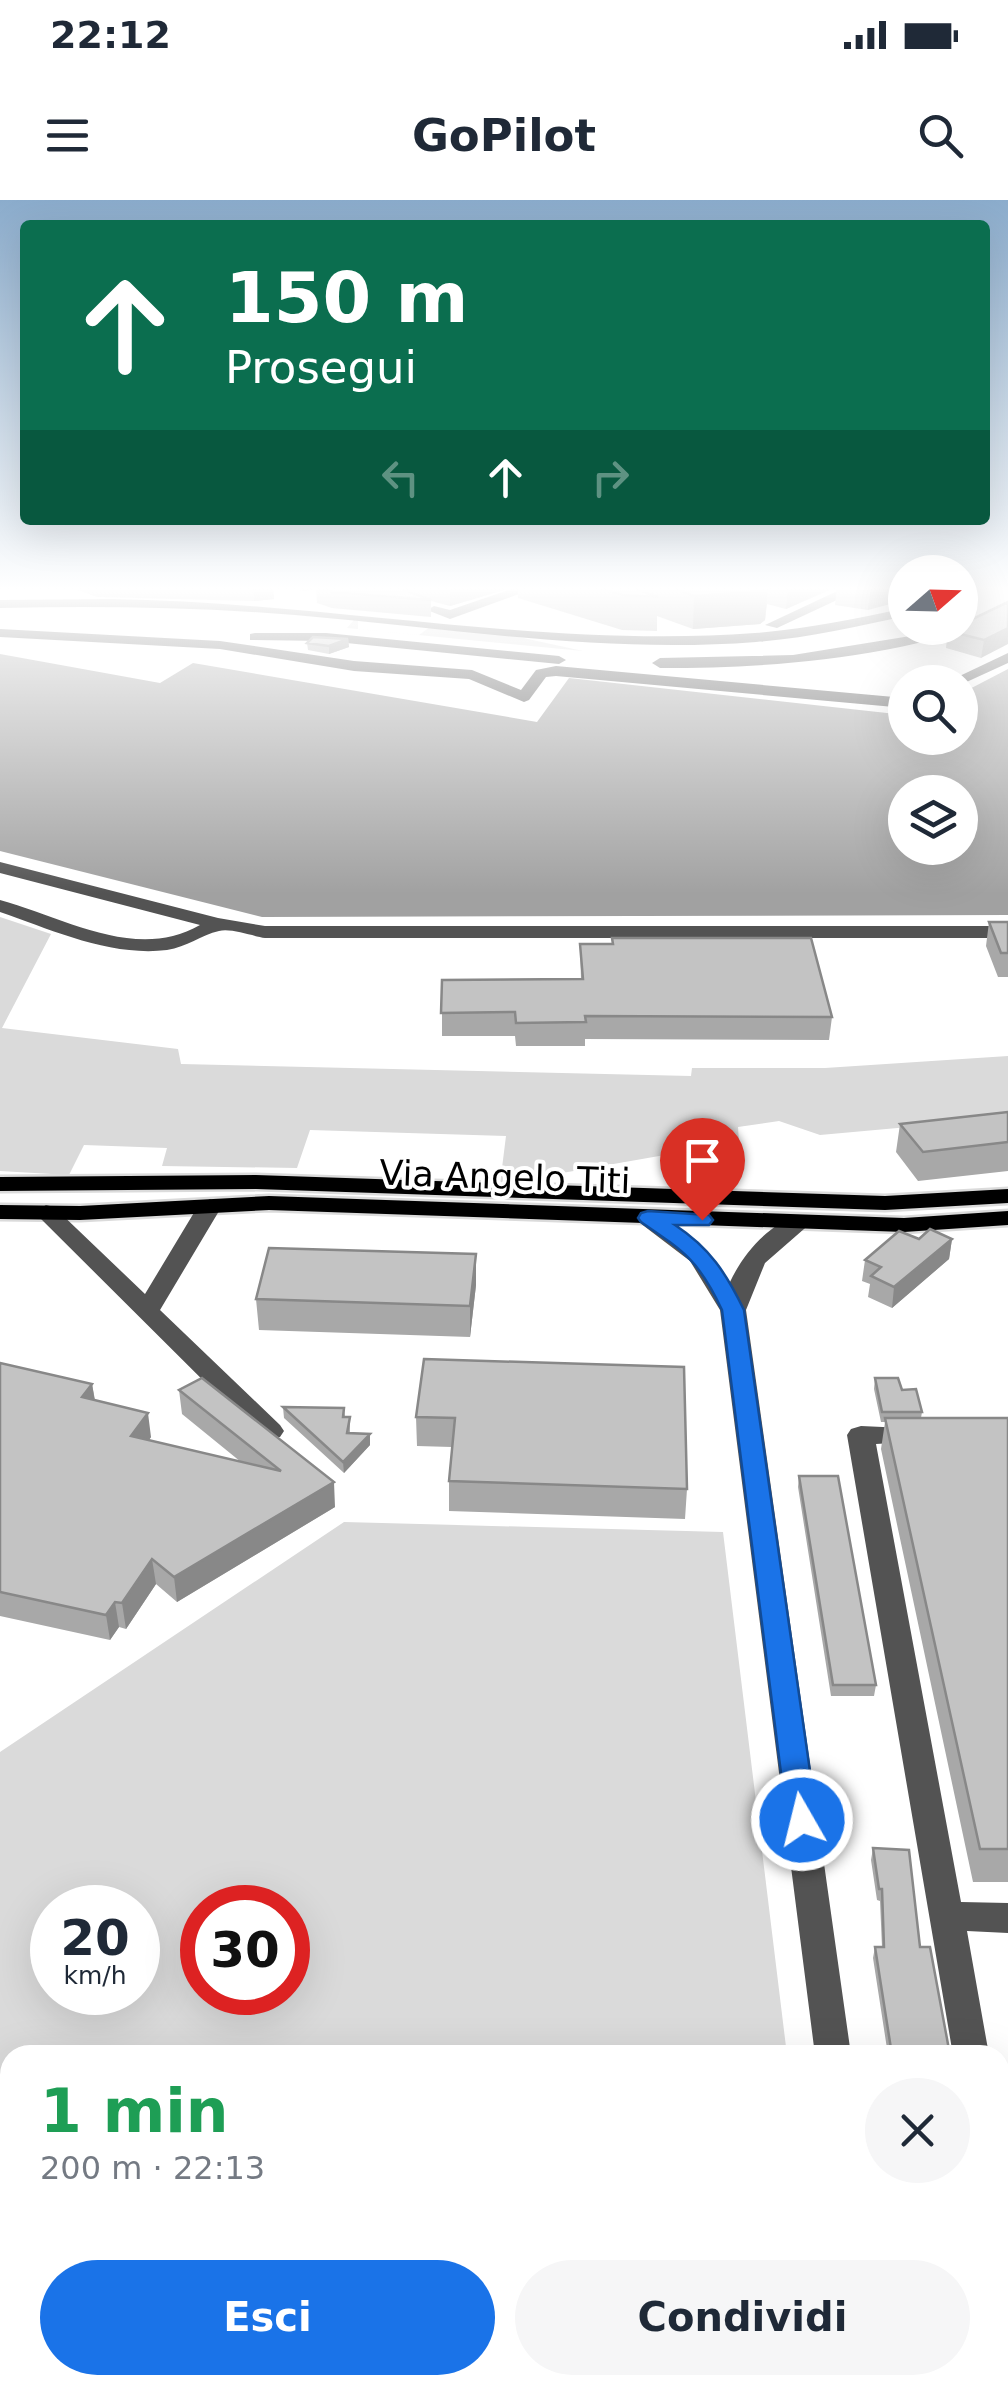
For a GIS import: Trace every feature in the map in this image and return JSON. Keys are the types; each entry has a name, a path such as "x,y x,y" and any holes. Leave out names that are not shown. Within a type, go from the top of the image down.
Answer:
{"main road":[{"name":"Via Angelo Titi","path":"0,1184 58,1187 256,1182 885,1204 1008,1196"},
{"name":"Via Angelo Titi","path":"0,1212 269,1203 904,1225 1008,1218"}],"street":[{"path":"504,688 524,697 530,688"},
{"path":"756,688 888,701"},
{"path":"0,867 217,924 265,932 1008,932"},
{"path":"0,906 76,931 128,942 182,942 200,938 217,924"},
{"path":"148,1311 210,1206"},
{"path":"46,1212 270,1431"},
{"path":"648,1218 690,1245 714,1270 733,1310 832,2045"},
{"path":"733,1310 746,1268 768,1244 800,1222"},
{"path":"953,1435 862,1434 969,2045"},
{"path":"949,1916 1008,1918"}],"shaded area":[{"path":"0,688 341,688 537,722 561,688 664,688 888,713 888,755 978,755 978,688 1008,688 1008,915 262,917 0,851"},
{"path":"0,917 51,934 2,1028 178,1049 181,1064 691,1076 692,1068 825,1068 1008,1056 1008,1118 820,1135 779,1121 738,1127 739,1142 500,1184 506,1136 310,1130 297,1168 162,1166 167,1148 84,1145 69,1175 0,1171"},
{"path":"344,1522 723,1532 786,2045 0,2045 0,1752"}],"building":[{"path":"989,922 1008,922 1008,953 1001,953"},
{"path":"612,938 811,938 832,1017 585,1016 586,1022 516,1023 515,1012 441,1013 442,980 583,979 580,944 613,944"},
{"path":"1008,1112 1008,1142 923,1152 900,1124"},
{"path":"930,1229 952,1239 894,1287 871,1276 881,1267 865,1260 899,1231 919,1239"},
{"path":"269,1248 476,1254 470,1306 256,1299"},
{"path":"424,1359 684,1367 687,1489 449,1481 455,1418 416,1417"},
{"path":"0,1363 92,1384 82,1397 148,1413 131,1436 281,1471 179,1390 202,1378 334,1482 174,1577 152,1559 122,1603 115,1602 106,1615 0,1592"},
{"path":"875,1378 898,1378 902,1390 916,1389 922,1412 882,1412"},
{"path":"283,1407 344,1408 343,1417 350,1417 347,1433 370,1434 343,1462"},
{"path":"885,1418 1008,1418 1008,1849 980,1849"},
{"path":"799,1476 838,1476 876,1685 833,1685"},
{"path":"873,1848 909,1850 920,1947 930,1947 948,2045 890,2045 875,1947 884,1947"}],"route":[{"path":"702,1220 648,1218 690,1245 714,1270 733,1310 802,1820"}]}
